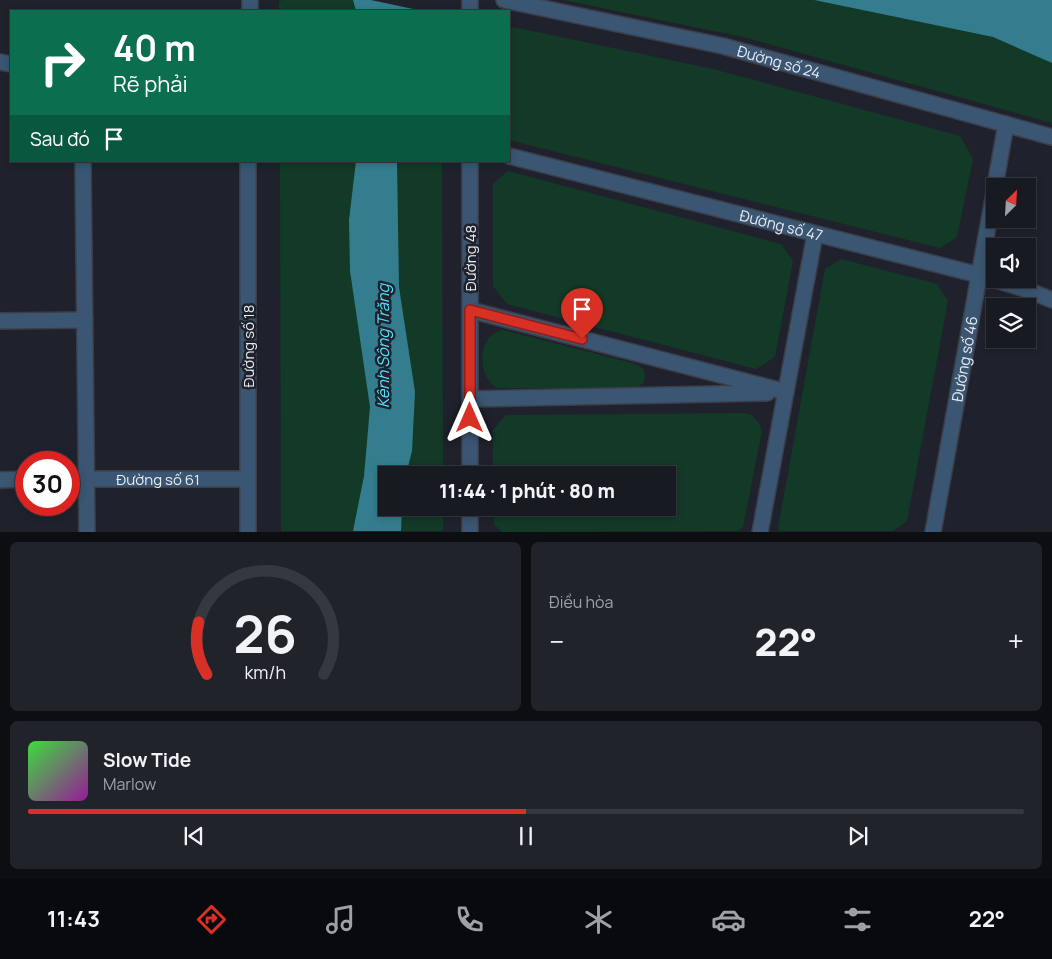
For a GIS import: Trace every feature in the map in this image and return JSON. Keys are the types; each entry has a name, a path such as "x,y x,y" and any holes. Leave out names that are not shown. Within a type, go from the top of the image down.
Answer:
{"street":[{"name":"Đường số 24","path":"504,0 723,46 1052,137"},
{"name":"Đường số 46","path":"996,178 1006,124"},
{"name":"Đường số 47","path":"510,156 979,275 1022,288 1052,300"},
{"path":"83,162 87,532"},
{"name":"Đường số 18","path":"248,162 248,532"},
{"name":"Đường 48","path":"470,162 470,466"},
{"name":"Đường số 46","path":"933,532 987,228"},
{"path":"760,532 815,234"},
{"path":"470,310 786,392"},
{"path":"0,321 85,320"},
{"path":"470,399 786,392"},
{"name":"Đường số 61","path":"80,479 248,478"},
{"path":"0,480 15,480"},
{"path":"470,516 470,532"}],"green space":[{"path":"282,0 368,0 422,10 279,10 279,2"},
{"path":"563,0 814,0 993,37 1052,63 1052,123 743,37"},
{"path":"513,27 713,69 960,136 973,159 957,237 940,248 510,140 510,29"},
{"path":"280,162 442,162 443,466 378,466 378,516 443,516 443,531 281,531"},
{"path":"508,171 781,244 793,261 775,357 756,369 507,304 493,286 493,184"},
{"path":"841,259 937,284 948,301 907,521 893,531 780,531 778,528 825,269"},
{"path":"503,330 636,364 645,373 644,380 639,387 634,389 497,388 485,374 482,356 488,339 494,333"},
{"path":"746,413 756,420 762,431 743,527 738,531 502,532 494,524 494,516 676,516 676,466 493,466 493,430 506,415"}],"water":[{"path":"353,0 371,0 413,9 413,10 356,10"},
{"path":"814,0 1052,0 1052,63 993,37"},
{"name":"Kênh Sông Trăng","path":"356,162 397,162 399,287 415,392 412,451 408,466 378,466 378,516 402,516 401,531 353,531 364,476 370,407 350,271 349,220"}],"route":[{"path":"470,418 470,310 582,339"}]}
